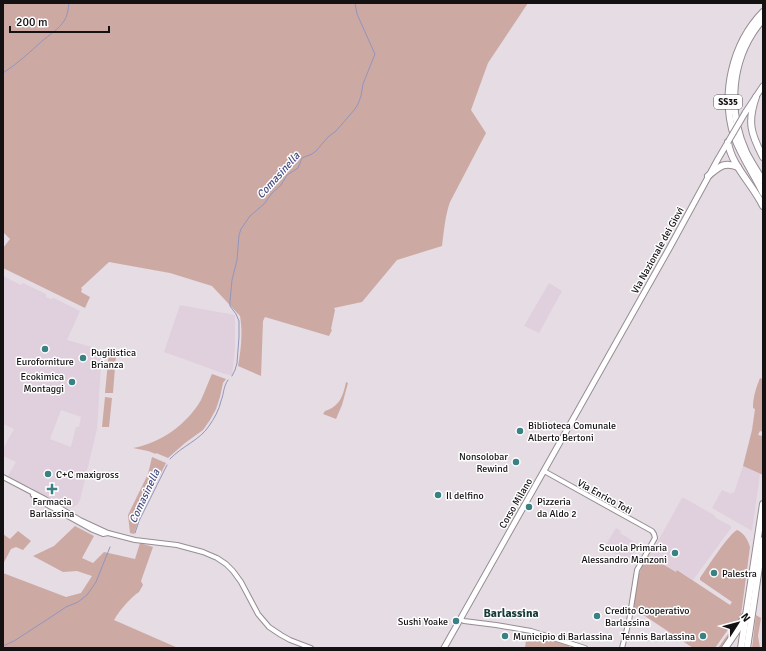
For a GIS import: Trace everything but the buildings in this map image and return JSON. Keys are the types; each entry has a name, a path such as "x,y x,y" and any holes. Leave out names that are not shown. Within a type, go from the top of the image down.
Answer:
{"highway":[{"name":"SS35","path":"763,12 752,25 736,56 730,79 728,101 734,136 763,194"},
{"name":"SS35","path":"763,19 752,35 741,59 737,71 734,99 736,122 741,140 746,153 763,181"},
{"name":"SS35","path":"756,97 752,107 751,129 763,157"},
{"path":"728,142 729,151 763,206"},
{"path":"708,176 720,166 726,164 732,164 738,167"},
{"path":"741,648 763,504"},
{"path":"747,648 763,540"},
{"path":"725,648 741,623 748,604"},
{"path":"750,648 752,616"}],"main road":[{"path":"756,97 763,86"},
{"name":"Via Nazionale dei Giovi","path":"602,368 708,176 756,97"},
{"name":"Corso Milano","path":"444,648 602,368"}],"street":[{"name":"Via Enrico Toti","path":"544,470 652,531 654,534 655,538 640,562 636,573 630,615 622,648"},
{"path":"3,477 92,526 108,533 135,540 173,544 203,552 221,561 230,567 237,576 255,609 273,630 296,643 311,648"},
{"path":"26,490 44,503 93,530 103,534 108,533"},
{"path":"44,503 49,503 72,515 76,520 93,530"},
{"path":"460,619 464,621 531,631 585,648"}],"shaded area":[{"path":"3,3 528,3 488,63 471,110 486,133 448,207 442,246 397,260 362,302 334,308 332,330 329,336 265,317 263,321 261,376 238,366 241,341 240,316 212,286 170,273 109,262 81,288 81,292 90,297 85,308 3,268 3,248 10,239 3,232"},
{"path":"3,276 21,285 23,283 46,294 46,297 51,299 54,298 80,311 67,340 102,350 97,429 80,500 77,505 71,508 62,507 30,487 8,476 16,462 3,456 3,449 14,429 3,424","holes":["61,410 81,417 79,427 76,427 71,447 50,439"]},
{"path":"549,283 562,291 539,333 524,326"},
{"path":"180,305 235,315 235,349 232,376 164,352"},
{"path":"109,352 116,354 113,393 105,393"},
{"path":"212,374 226,379 223,383 216,409 203,430 168,458 156,453 133,448 153,442 163,437 181,424 201,400"},
{"path":"763,375 763,432 760,431 758,435 763,436 763,475 743,466 752,430 755,409 753,408 754,396 760,378 762,379"},
{"path":"346,382 348,383 342,405 336,419 323,414 340,400 344,392"},
{"path":"105,397 112,398 109,427 102,427"},
{"path":"152,457 166,463 141,513 134,534 130,533 128,515 148,474"},
{"path":"743,466 760,474 752,531 712,508 722,490 731,494 732,492 734,493"},
{"path":"682,498 731,526 693,580 678,570 676,572 647,555 650,550 653,550"},
{"path":"75,526 94,536 82,558 93,563 104,552 135,559 140,543 153,547 141,581 143,585 139,592 125,604 114,620 178,648 3,648 3,573 66,597 81,593 92,576 77,571 63,572 33,556 54,546"},
{"path":"616,528 621,531 620,533 639,545 629,561 604,548"},
{"path":"737,530 742,533 750,547 741,615 738,625 722,648 718,648 736,623 734,621 715,648 693,648 633,608 638,577 647,555 676,572 677,570 730,605 732,602 700,580 700,578 723,545"},
{"path":"18,531 31,541 23,550 16,547 11,549 3,564 3,534 10,539"},
{"path":"756,615 761,618 758,636 760,648 752,648"},
{"path":"527,631 568,645 570,648 525,648"}],"waterway":[{"path":"3,73 59,27 64,21 68,12 69,3"},
{"name":"Comasinella","path":"232,376 237,363 239,321 230,306 230,301 232,280 237,260 239,235 241,229 250,216 264,204 272,193 281,185 287,175 298,168 302,158 316,151 328,137 336,131 358,104 363,84 375,54 357,14 355,3"},
{"name":"Comasinella","path":"170,459 201,435 209,426 218,411 225,385 228,380"},
{"name":"Comasinella","path":"135,533 139,521 167,465"},
{"path":"3,646 14,641 87,595 96,582 110,547"}],"place":[{"name":"Euroforniture","path":"45,349"},
{"name":"Pugilistica Brianza","path":"83,358"},
{"name":"Ecokimica Montaggi","path":"72,382"},
{"name":"Biblioteca Comunale Alberto Bertoni","path":"520,431"},
{"name":"Nonsolobar Rewind","path":"516,462"},
{"name":"C+C maxigross","path":"48,474"},
{"name":"Farmacia Barlassina","path":"52,489"},
{"name":"Il delfino","path":"438,495"},
{"name":"Pizzeria da Aldo 2","path":"529,507"},
{"name":"Scuola Primaria Alessandro Manzoni","path":"675,553"},
{"name":"Palestra","path":"714,573"},
{"name":"Credito Cooperativo Barlassina","path":"597,616"},
{"name":"Sushi Yoake","path":"456,621"},
{"name":"Municipio di Barlassina","path":"505,636"},
{"name":"Tennis Barlassina","path":"703,636"}],"district":[{"name":"Barlassina","path":"511,613"}]}
